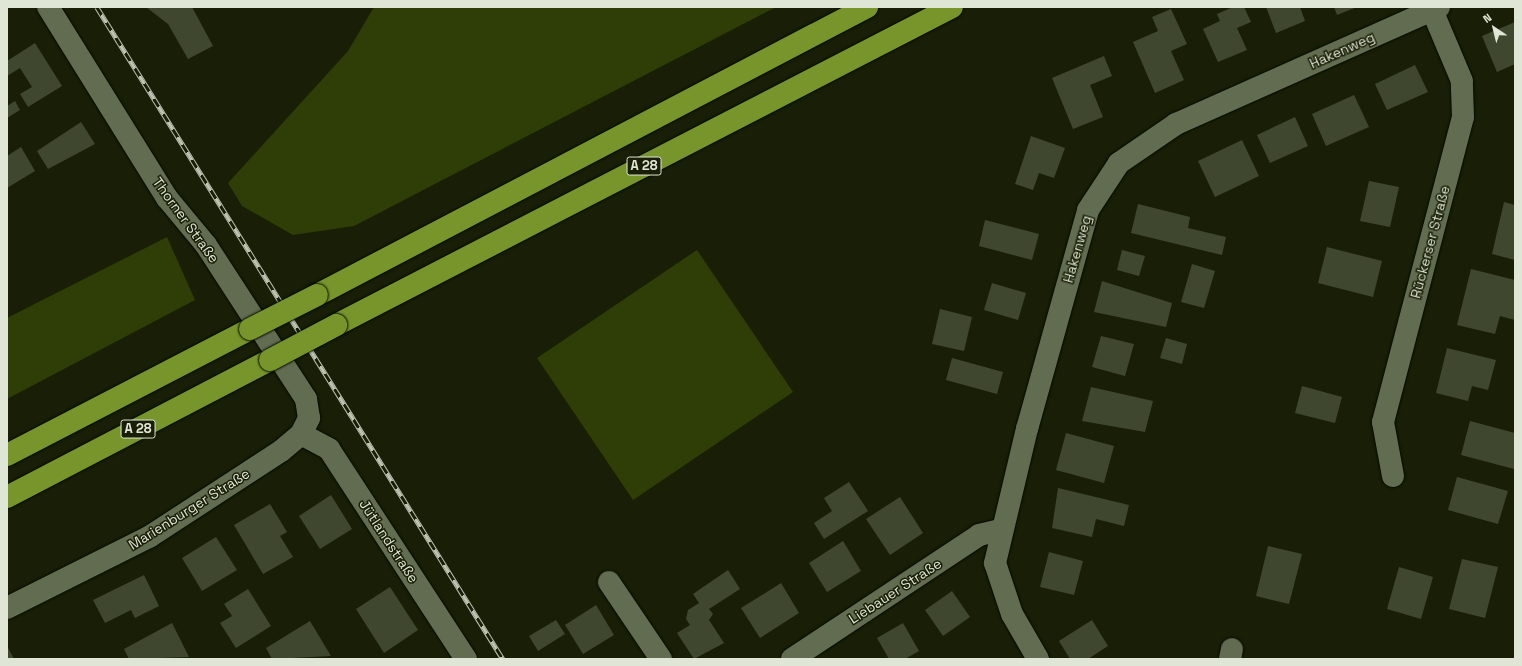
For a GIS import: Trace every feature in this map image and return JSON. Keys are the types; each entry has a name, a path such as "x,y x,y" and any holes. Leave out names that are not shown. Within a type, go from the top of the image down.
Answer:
{"highway":[{"name":"A 28","path":"7,455 317,295 867,7"},
{"name":"A 28","path":"7,497 336,325 952,7"}],"street":[{"name":"Thorner Straße","path":"48,7 167,198 206,245 306,399 309,418 301,434"},
{"name":"Rückerser Straße","path":"1393,476 1383,422 1463,117 1462,81 1436,9"},
{"name":"Hakenweg","path":"1038,659 1012,614 995,563 1001,530 1088,210 1119,163 1176,124 1436,9"},
{"name":"Marienburger Straße","path":"7,608 149,537 281,451 301,434"},
{"name":"Jütlandstraße","path":"301,434 329,449 466,659"},
{"name":"Liebauer Straße","path":"792,659 978,535 1001,530"},
{"path":"609,582 661,659"}],"green space":[{"path":"374,7 776,7 354,226 293,235 242,206 228,183 348,51"},
{"path":"167,237 195,300 7,399 7,318"},
{"path":"697,250 793,392 633,500 537,358"}],"building":[{"path":"146,7 192,7 213,46 188,59 168,24"},
{"path":"1233,7 1244,7 1251,22 1237,28 1247,50 1218,62 1203,29 1220,21 1217,14"},
{"path":"1266,7 1300,7 1305,21 1276,33"},
{"path":"1334,7 1357,7 1337,15"},
{"path":"1171,9 1187,44 1171,51 1184,80 1155,93 1133,42 1158,31 1152,17"},
{"path":"1515,22 1515,64 1497,72 1482,36"},
{"path":"35,43 62,86 28,107 20,94 32,87 20,68 7,76 7,61"},
{"path":"1104,56 1112,76 1090,85 1103,117 1073,129 1052,78"},
{"path":"1415,65 1428,92 1387,110 1375,84"},
{"path":"1354,95 1369,127 1326,146 1312,114"},
{"path":"15,101 20,110 7,118 7,106"},
{"path":"1295,117 1308,146 1270,163 1257,135"},
{"path":"81,122 95,144 48,169 37,151"},
{"path":"1031,136 1065,148 1054,178 1039,173 1033,190 1015,184"},
{"path":"1242,140 1259,176 1215,197 1198,161"},
{"path":"21,147 35,171 7,188 7,156"},
{"path":"1369,181 1399,187 1390,227 1360,221"},
{"path":"1504,202 1515,205 1515,260 1492,254"},
{"path":"1138,204 1190,217 1188,228 1226,237 1222,255 1131,233"},
{"path":"985,220 1039,234 1032,260 979,246"},
{"path":"1327,247 1382,261 1373,297 1318,283"},
{"path":"1122,250 1145,256 1139,276 1117,270"},
{"path":"1192,264 1215,271 1204,308 1181,302"},
{"path":"1471,269 1515,280 1515,320 1500,316 1495,334 1457,325"},
{"path":"1102,281 1172,303 1166,327 1094,312"},
{"path":"992,283 1026,293 1018,320 984,310"},
{"path":"940,309 972,317 964,351 932,344"},
{"path":"1101,336 1134,344 1125,376 1092,367"},
{"path":"1166,338 1187,344 1182,364 1160,358"},
{"path":"1447,348 1496,360 1488,390 1472,386 1468,401 1436,393"},
{"path":"952,358 1003,372 997,394 946,380"},
{"path":"1302,386 1342,397 1335,423 1295,413"},
{"path":"1091,387 1153,401 1145,432 1082,421"},
{"path":"1470,421 1515,433 1514,469 1461,455"},
{"path":"1066,433 1114,446 1104,483 1056,470"},
{"path":"1457,477 1508,491 1498,524 1448,510"},
{"path":"849,482 868,511 824,539 814,523 832,511 824,498"},
{"path":"1058,488 1129,505 1124,526 1096,519 1092,537 1052,528"},
{"path":"331,495 352,529 320,549 299,516"},
{"path":"900,497 923,533 890,555 866,519"},
{"path":"270,504 287,532 280,536 293,557 263,574 234,525"},
{"path":"216,537 237,570 202,591 182,558"},
{"path":"843,541 861,571 827,592 809,563"},
{"path":"1268,546 1302,554 1289,604 1256,596"},
{"path":"1049,552 1083,561 1074,595 1040,587"},
{"path":"1462,559 1498,567 1485,618 1449,609"},
{"path":"1399,567 1433,577 1421,619 1387,609"},
{"path":"728,570 740,589 709,609 713,614 709,620 724,643 694,659 677,633 690,625 686,619 688,610 699,603 693,594"},
{"path":"144,575 159,606 135,618 131,610 105,623 93,600"},
{"path":"781,583 799,613 760,638 741,608"},
{"path":"390,587 418,630 384,653 356,609"},
{"path":"248,589 271,626 236,648 220,623 232,616 224,604"},
{"path":"952,591 970,617 943,636 925,610"},
{"path":"596,605 614,635 583,654 565,625"},
{"path":"556,620 565,634 538,651 529,636"},
{"path":"1092,620 1108,646 1088,659 1070,659 1059,641"},
{"path":"310,621 331,656 272,659 266,648"},
{"path":"172,623 189,657 129,659 124,649"},
{"path":"903,623 919,651 905,659 889,659 877,638"},
{"path":"7,646 14,659 7,659"}],"railway":[{"path":"97,7 503,659"}]}
